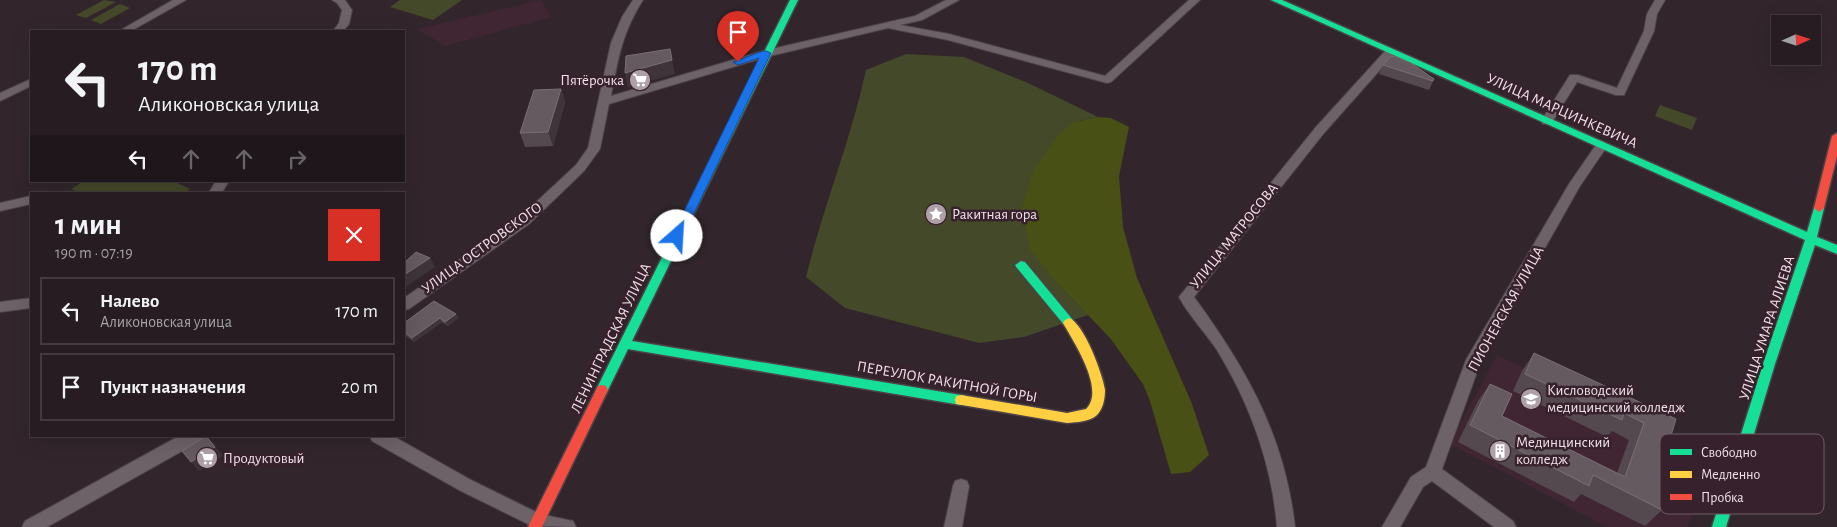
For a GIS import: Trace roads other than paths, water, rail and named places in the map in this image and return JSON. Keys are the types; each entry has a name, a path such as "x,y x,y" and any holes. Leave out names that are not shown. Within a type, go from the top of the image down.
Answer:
{"street":[{"path":"126,30 181,0"},
{"path":"337,0 341,1 347,10 344,24 339,30"},
{"name":"УЛИЦА ОСТРОВСКОГО","path":"405,304 524,221 563,187 580,168 594,149 616,42 638,0"},
{"name":"ЛЕНИНГРАДСКАЯ УЛИЦА","path":"537,524 766,53 794,0"},
{"path":"604,102 766,53 918,18 954,0"},
{"path":"887,26 949,37 1107,80 1195,0"},
{"name":"УЛИЦА МАРЦИНКЕВИЧА","path":"1276,0 1837,250"},
{"path":"1548,121 1574,77 1620,94 1649,31 1652,14 1660,0"},
{"name":"УЛИЦА МАТРОСОВА","path":"1286,527 1285,499 1271,448 1231,361 1186,297 1320,130 1391,51"},
{"path":"0,98 30,83"},
{"name":"УЛИЦА УМАРА АЛИЕВА","path":"1748,434 1769,364 1812,239 1837,136"},
{"name":"ПИОНЕРСКАЯ УЛИЦА","path":"1433,472 1474,360 1575,184 1602,145"},
{"path":"0,207 30,200"},
{"name":"ПЕРЕУЛОК РАКИТНОЙ ГОРЫ","path":"624,344 1067,418 1084,416 1095,408 1099,398 1099,386 1094,369 1070,322 1021,265"},
{"path":"0,307 30,302"},
{"path":"31,527 192,437"},
{"path":"380,437 537,524 567,527"},
{"path":"1391,527 1417,482 1433,472 1507,527"},
{"path":"953,527 961,486"},
{"name":"УЛИЦА УМАРА АЛИЕВА","path":"1719,527 1723,514"}],"place":[{"name":"Пятёрочка","path":"640,80"},
{"name":"Ракитная гора","path":"936,214"},
{"name":"Кисловодский медицинский колледж","path":"1531,399"},
{"name":"Мединцинский колледж","path":"1500,451"},
{"name":"Продуктовый","path":"207,458"}]}
